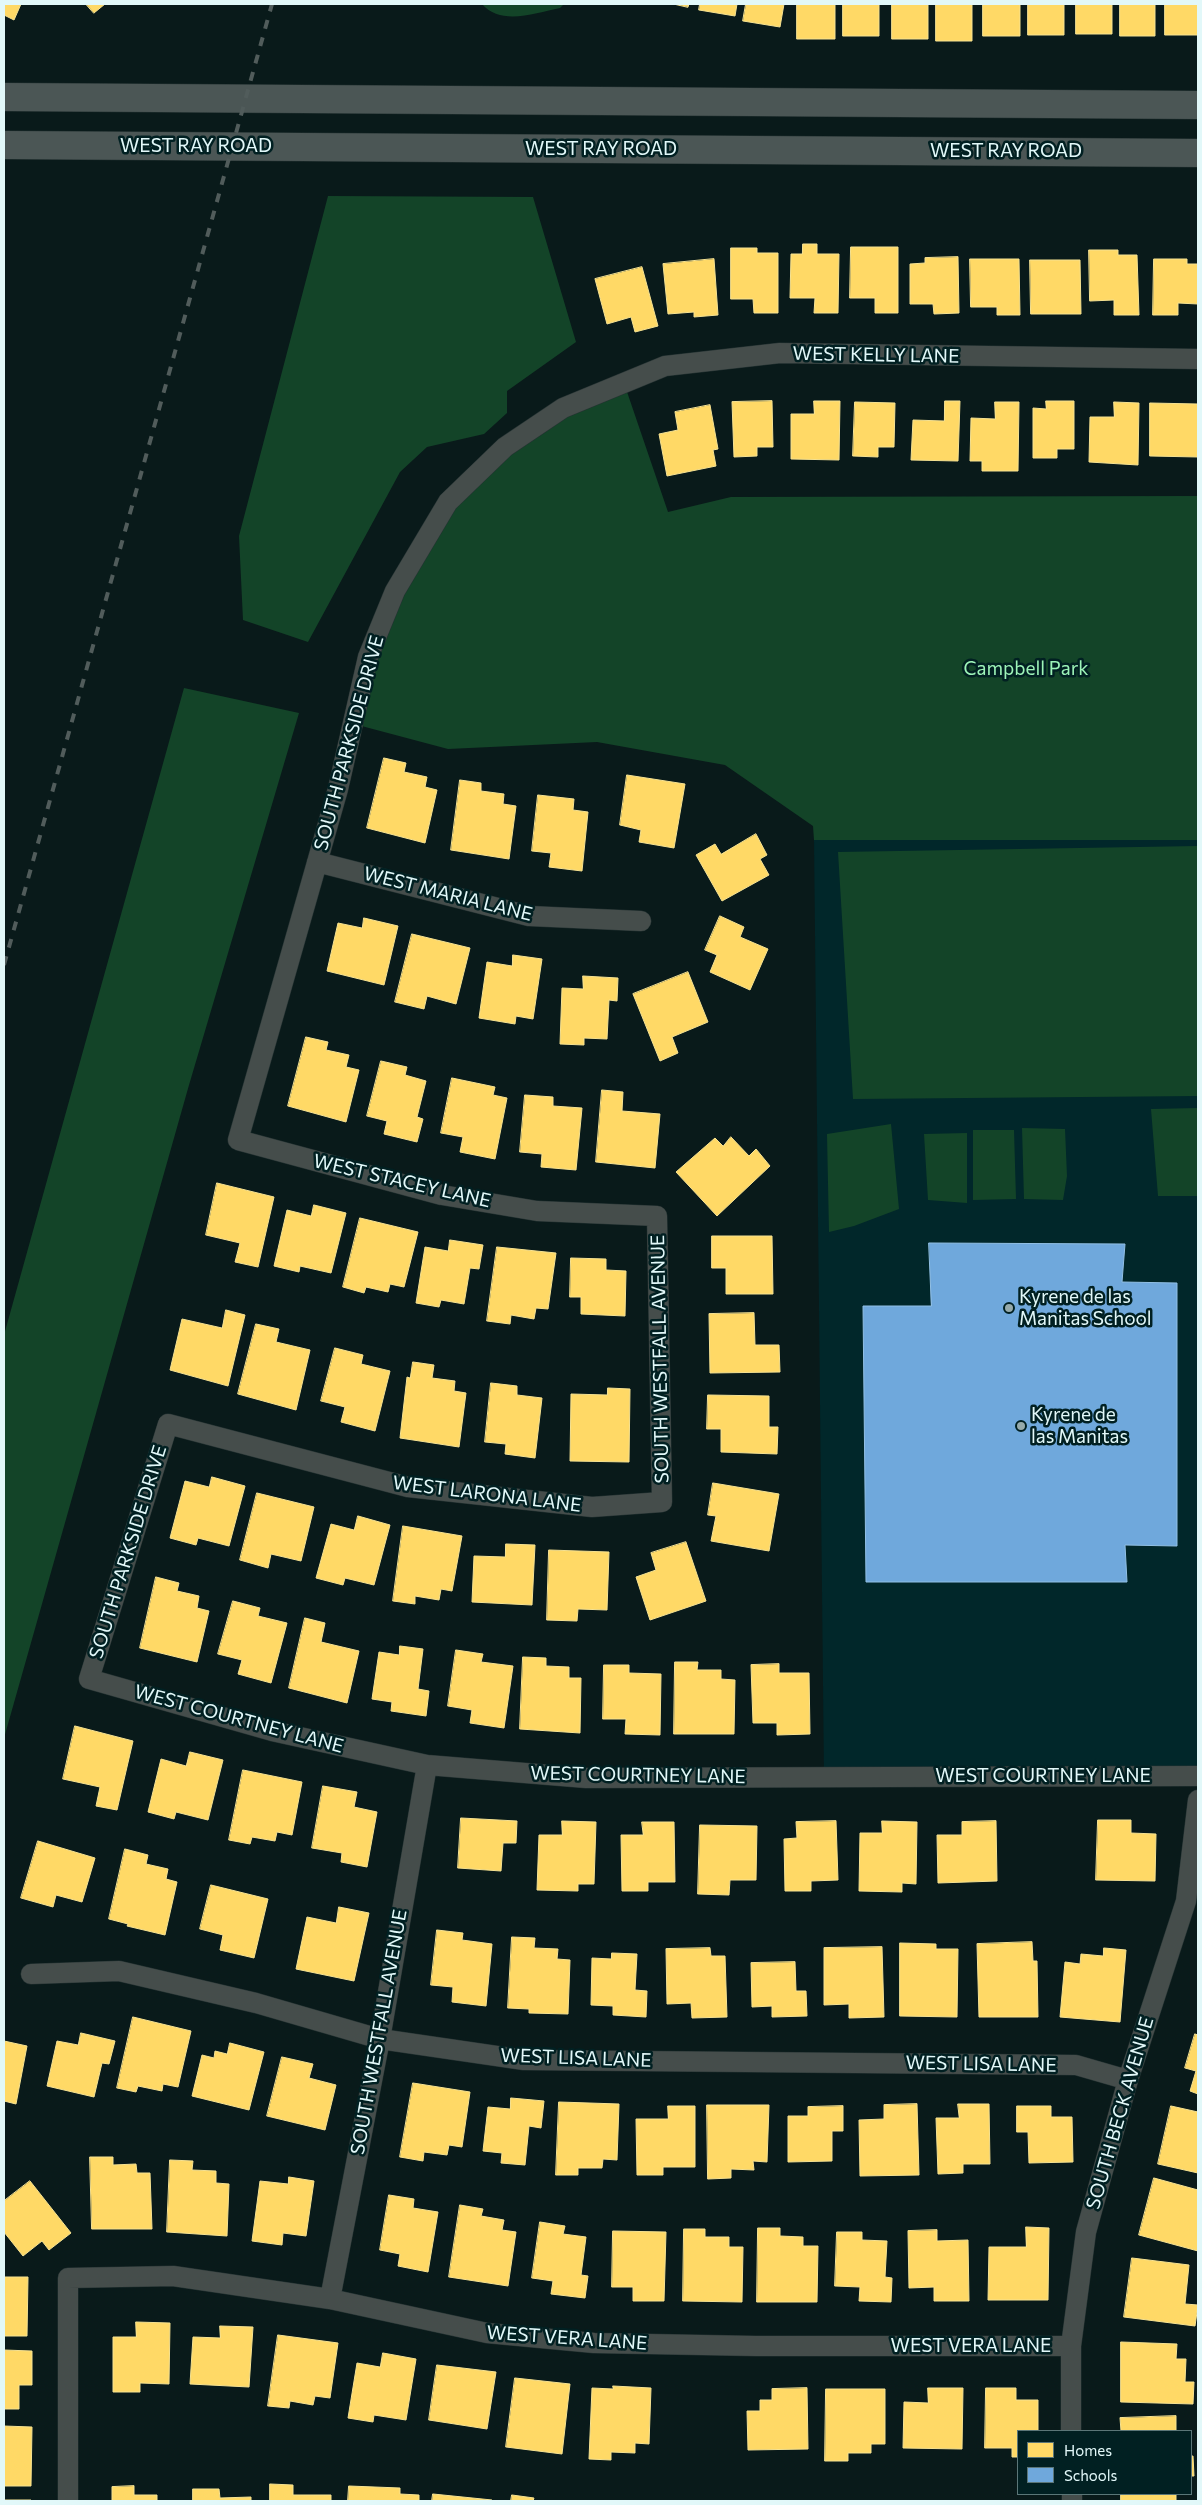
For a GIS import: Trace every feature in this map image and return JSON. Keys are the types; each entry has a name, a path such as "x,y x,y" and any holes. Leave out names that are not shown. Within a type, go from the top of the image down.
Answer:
{"main road":[{"path":"4,97 1198,105"},
{"name":"WEST RAY ROAD","path":"4,145 1198,153"}],"street":[{"name":"WEST KELLY LANE","path":"563,408 665,366 780,353 1198,359"},
{"name":"SOUTH PARKSIDE DRIVE","path":"238,1140 338,788 368,657 395,591 448,502 505,447 563,408"},
{"name":"WEST MARIA LANE","path":"317,862 529,916 641,922"},
{"name":"WEST STACEY LANE","path":"238,1140 442,1195 537,1211 657,1216"},
{"name":"SOUTH WESTFALL AVENUE","path":"657,1216 662,1502"},
{"name":"SOUTH PARKSIDE DRIVE","path":"89,1680 168,1424"},
{"name":"WEST LARONA LANE","path":"168,1424 408,1487 592,1507 662,1502"},
{"name":"WEST COURTNEY LANE","path":"89,1680 272,1731 427,1765 586,1778 1198,1776"},
{"name":"SOUTH WESTFALL AVENUE","path":"330,2299 380,2039 427,1765"},
{"name":"SOUTH BECK AVENUE","path":"1071,2430 1070,2346 1086,2232 1128,2080 1186,1901 1198,1800"},
{"name":"WEST LISA LANE","path":"31,1974 119,1971 256,2003 380,2039 524,2060 1076,2065 1128,2080"},
{"name":"WEST VERA LANE","path":"68,2501 68,2278 173,2276 330,2299 487,2333 594,2343 756,2346 1070,2346"}],"shaded area":[{"name":"Kyrene de las Manitas School","path":"814,840 1198,840 1198,1776 824,1777"}],"green space":[{"path":"482,4 564,4 560,8 540,13 508,16 490,11"},
{"path":"328,196 533,197 576,342 507,391 507,413 484,434 427,447 400,472 308,642 243,620 239,536"},
{"name":"Campbell Park","path":"624,383 668,512 731,497 1198,496 1198,840 814,840 813,826 725,765 597,742 448,749 354,724 368,657 448,502 505,447"},
{"path":"184,688 299,713 189,1085 4,1738 4,1335"},
{"path":"1198,846 1198,1096 853,1099 838,852"},
{"path":"1198,1108 1198,1196 1158,1196 1151,1109"},
{"path":"891,1124 899,1209 854,1226 829,1232 827,1134"},
{"path":"1022,1128 1065,1129 1067,1176 1063,1200 1024,1199"},
{"path":"973,1130 1014,1130 1016,1199 973,1200"},
{"path":"967,1133 967,1203 928,1200 924,1134"}],"building: Homes":[{"path":"4,4 21,4 14,20 4,15"},
{"path":"86,4 105,4 94,13"},
{"path":"674,4 689,4 688,7"},
{"path":"700,4 737,4 735,16 699,10"},
{"path":"746,4 784,4 780,27 743,21"},
{"path":"797,4 835,4 835,39 797,39"},
{"path":"843,4 879,4 879,36 843,36"},
{"path":"892,4 928,4 928,39 892,39"},
{"path":"936,4 972,4 972,41 936,41"},
{"path":"983,4 1020,4 1020,36 983,36"},
{"path":"1028,4 1064,4 1064,35 1028,35"},
{"path":"1076,4 1112,4 1112,34 1076,34"},
{"path":"1120,4 1155,4 1155,36 1120,36"},
{"path":"1165,4 1198,4 1198,35 1165,35"},
{"path":"803,244 817,244 817,254 839,254 838,313 814,313 815,298 790,298 791,254 802,254"},
{"path":"851,247 898,247 898,313 875,313 875,298 850,298"},
{"path":"731,248 757,248 757,253 778,253 778,313 754,313 753,299 731,299"},
{"path":"1089,250 1118,250 1118,255 1137,255 1139,315 1114,315 1114,300 1090,301"},
{"path":"958,257 959,313 934,314 933,304 910,304 910,264 925,263 925,258"},
{"path":"714,259 718,315 694,317 694,312 668,314 663,264"},
{"path":"970,259 1019,259 1020,315 997,315 997,307 971,307"},
{"path":"1154,259 1187,259 1187,264 1198,264 1198,304 1178,303 1178,315 1153,315"},
{"path":"1030,260 1080,260 1081,314 1031,314"},
{"path":"642,267 658,326 635,332 631,317 607,324 595,279"},
{"path":"772,401 773,447 757,447 757,456 734,457 732,402"},
{"path":"814,401 840,401 839,460 791,459 791,414 814,414"},
{"path":"945,401 960,401 958,461 911,460 913,420 944,421"},
{"path":"1046,401 1074,401 1074,449 1057,449 1057,458 1033,458 1033,408 1046,409"},
{"path":"855,402 895,403 894,447 878,447 878,457 853,456"},
{"path":"995,402 1019,402 1018,471 982,471 982,461 970,461 971,418 995,419"},
{"path":"1114,402 1139,403 1138,465 1089,462 1090,417 1114,417"},
{"path":"1150,403 1198,404 1198,457 1150,456"},
{"path":"710,405 718,449 713,450 716,466 667,476 659,434 678,430 675,412"},
{"path":"384,758 406,763 404,772 427,777 425,787 437,790 425,843 367,828"},
{"path":"627,775 685,784 674,848 639,842 641,830 620,825"},
{"path":"460,780 481,783 481,791 504,794 503,804 516,806 509,859 451,850"},
{"path":"538,795 574,799 573,810 588,812 582,871 549,867 551,853 532,851"},
{"path":"756,834 767,855 760,859 769,875 722,901 696,855 715,844 721,854"},
{"path":"720,916 744,927 740,937 768,949 750,990 710,972 717,955 705,950"},
{"path":"364,918 398,926 384,985 327,971 338,923 362,928"},
{"path":"412,934 470,948 456,1004 427,996 424,1009 395,1002"},
{"path":"513,955 542,959 533,1019 516,1016 515,1024 479,1018 487,962 512,966"},
{"path":"688,972 708,1022 672,1037 678,1053 660,1061 633,994"},
{"path":"583,976 618,978 617,1001 609,1000 607,1039 584,1038 584,1045 560,1044 562,988 583,989"},
{"path":"306,1037 328,1042 326,1050 349,1055 346,1067 359,1070 346,1122 288,1106"},
{"path":"381,1061 407,1067 405,1075 426,1081 417,1117 423,1119 417,1142 384,1134 387,1121 367,1116"},
{"path":"452,1078 495,1087 493,1095 507,1098 495,1159 460,1152 463,1137 441,1133"},
{"path":"602,1090 623,1092 622,1111 660,1114 655,1168 596,1162"},
{"path":"525,1095 553,1097 553,1106 582,1108 576,1170 541,1167 542,1154 520,1152"},
{"path":"731,1137 749,1156 756,1149 770,1166 717,1216 676,1172 715,1138 723,1146"},
{"path":"217,1183 274,1197 258,1267 235,1262 240,1243 206,1235"},
{"path":"314,1205 346,1213 331,1273 300,1266 299,1272 274,1266 287,1210 311,1216"},
{"path":"360,1218 418,1232 404,1287 390,1284 388,1292 366,1287 364,1293 343,1287"},
{"path":"712,1236 772,1236 773,1294 726,1294 726,1268 712,1268"},
{"path":"450,1240 483,1245 479,1269 470,1268 464,1304 441,1300 439,1307 416,1303 425,1247 448,1251"},
{"path":"497,1247 556,1253 548,1309 536,1308 534,1319 511,1315 510,1324 487,1321"},
{"path":"571,1258 606,1259 606,1270 626,1271 625,1316 581,1314 581,1297 570,1297"},
{"path":"226,1310 245,1315 228,1386 170,1370 182,1319 222,1328"},
{"path":"754,1313 755,1345 779,1345 780,1372 710,1373 709,1314"},
{"path":"256,1324 279,1329 276,1342 310,1350 296,1410 238,1394"},
{"path":"335,1348 363,1355 361,1364 390,1371 375,1431 341,1422 345,1407 321,1401"},
{"path":"413,1362 434,1365 432,1378 455,1381 454,1391 466,1393 459,1447 400,1438 407,1377 410,1378"},
{"path":"491,1383 517,1386 517,1395 542,1398 535,1458 505,1454 506,1444 485,1442"},
{"path":"608,1388 630,1389 629,1462 570,1461 571,1394 607,1395"},
{"path":"708,1395 769,1396 769,1427 778,1427 777,1454 721,1452 721,1429 707,1429"},
{"path":"212,1477 245,1486 229,1546 198,1538 196,1545 170,1538 185,1481 209,1487"},
{"path":"713,1483 779,1494 769,1551 711,1541 716,1516 708,1515"},
{"path":"257,1493 314,1507 301,1561 271,1554 268,1568 240,1560"},
{"path":"358,1516 390,1525 374,1585 345,1578 343,1585 316,1578 331,1524 354,1530"},
{"path":"403,1526 462,1536 452,1591 441,1589 439,1600 415,1596 415,1604 393,1601"},
{"path":"686,1542 706,1601 650,1620 636,1577 656,1570 651,1553"},
{"path":"506,1544 535,1545 532,1605 472,1602 474,1556 505,1557"},
{"path":"549,1550 609,1552 607,1610 578,1609 577,1621 547,1620"},
{"path":"156,1577 179,1583 177,1591 199,1596 197,1608 209,1611 197,1662 140,1648"},
{"path":"233,1601 260,1608 258,1616 287,1623 271,1683 238,1674 242,1660 218,1654"},
{"path":"305,1618 325,1623 321,1642 359,1651 347,1703 289,1688"},
{"path":"400,1646 423,1649 418,1689 429,1691 426,1716 391,1711 392,1702 372,1699 379,1652 399,1655"},
{"path":"456,1650 483,1654 481,1662 513,1666 504,1728 470,1723 472,1710 448,1706"},
{"path":"523,1657 546,1658 546,1666 569,1667 569,1678 581,1678 580,1733 520,1729"},
{"path":"675,1662 698,1662 697,1670 721,1670 721,1679 735,1680 734,1734 674,1734"},
{"path":"779,1664 779,1673 809,1673 810,1734 777,1735 777,1723 753,1723 751,1665"},
{"path":"604,1665 629,1665 629,1673 661,1674 660,1735 625,1734 626,1719 603,1719"},
{"path":"75,1726 133,1741 117,1810 96,1806 100,1787 63,1779"},
{"path":"190,1752 223,1760 208,1820 176,1812 174,1819 148,1812 161,1759 186,1766"},
{"path":"243,1770 302,1782 292,1835 277,1832 275,1841 252,1837 250,1844 229,1840"},
{"path":"323,1786 357,1792 354,1807 377,1812 367,1867 341,1862 342,1853 312,1848"},
{"path":"461,1818 517,1821 516,1843 503,1843 501,1871 458,1868"},
{"path":"1098,1820 1131,1820 1131,1833 1156,1834 1155,1881 1096,1880"},
{"path":"562,1821 596,1822 594,1884 578,1884 578,1891 537,1890 539,1835 562,1835"},
{"path":"836,1821 838,1880 811,1881 811,1891 785,1891 784,1839 797,1838 796,1822"},
{"path":"882,1821 917,1822 916,1884 902,1883 902,1892 859,1891 860,1833 882,1833"},
{"path":"996,1821 997,1881 938,1883 937,1835 962,1835 962,1822"},
{"path":"642,1822 674,1822 675,1882 648,1882 648,1891 622,1891 621,1835 643,1835"},
{"path":"700,1825 757,1826 756,1880 730,1880 729,1895 698,1894"},
{"path":"38,1841 95,1858 82,1902 56,1895 53,1907 21,1898"},
{"path":"125,1849 148,1855 146,1864 168,1869 166,1879 177,1882 165,1935 127,1926 128,1924 109,1919"},
{"path":"211,1885 268,1899 254,1958 220,1950 223,1935 200,1929"},
{"path":"339,1907 369,1913 354,1981 296,1969 307,1917 336,1923"},
{"path":"437,1930 463,1933 462,1940 492,1944 486,2006 452,2002 453,1987 431,1985"},
{"path":"512,1937 535,1938 534,1948 558,1949 557,1959 570,1960 568,2014 529,2013 529,2009 508,2008"},
{"path":"1032,1942 1033,1961 1037,1961 1038,2017 979,2017 977,1944"},
{"path":"900,1943 936,1944 936,1949 958,1949 957,2017 900,2016"},
{"path":"882,1947 884,2017 849,2018 849,2004 824,2005 824,1948"},
{"path":"710,1948 711,1956 725,1956 727,2017 692,2018 691,2003 667,2004 666,1949"},
{"path":"1104,1948 1126,1950 1120,2022 1060,2017 1065,1962 1080,1964 1081,1954 1103,1956"},
{"path":"612,1953 637,1954 635,1990 647,1991 646,2017 613,2015 613,2006 591,2005 592,1958 611,1959"},
{"path":"795,1962 796,1991 806,1991 807,2016 772,2017 772,2006 752,2007 751,1963"},
{"path":"133,2017 191,2031 178,2087 163,2084 162,2091 138,2086 136,2092 117,2088"},
{"path":"81,2033 115,2041 109,2064 102,2063 94,2097 47,2086 57,2041 78,2045"},
{"path":"1195,2034 1198,2035 1198,2094 1190,2091 1196,2071 1185,2068"},
{"path":"4,2041 27,2046 16,2104 4,2101"},
{"path":"230,2043 264,2052 249,2110 192,2096 202,2055 214,2058 215,2051 227,2054"},
{"path":"282,2057 313,2064 309,2078 336,2085 325,2130 267,2116"},
{"path":"413,2083 470,2092 462,2147 449,2145 447,2155 424,2152 423,2161 400,2157"},
{"path":"511,2098 544,2101 541,2128 529,2126 525,2165 501,2163 502,2153 483,2151 488,2107 510,2109"},
{"path":"559,2102 619,2104 617,2160 603,2159 602,2168 578,2168 578,2175 556,2175"},
{"path":"917,2104 919,2175 860,2176 859,2120 884,2119 884,2105"},
{"path":"958,2104 989,2104 990,2164 963,2164 963,2173 938,2174 936,2118 959,2118"},
{"path":"707,2105 769,2105 767,2162 753,2161 754,2170 731,2169 731,2178 708,2179"},
{"path":"668,2106 695,2106 695,2167 663,2167 663,2175 637,2175 636,2119 668,2119"},
{"path":"843,2106 843,2131 832,2131 832,2161 788,2162 788,2116 808,2116 808,2107"},
{"path":"1017,2106 1051,2106 1051,2117 1072,2117 1073,2162 1029,2163 1028,2132 1017,2132"},
{"path":"1171,2106 1198,2112 1198,2173 1158,2164"},
{"path":"90,2157 113,2157 113,2165 136,2164 137,2173 150,2173 152,2229 92,2229"},
{"path":"170,2160 193,2161 192,2170 216,2171 216,2183 229,2184 227,2236 167,2232"},
{"path":"289,2177 314,2181 306,2236 283,2233 282,2245 252,2241 260,2181 288,2184"},
{"path":"1154,2178 1198,2190 1198,2251 1139,2235"},
{"path":"30,2181 71,2233 49,2250 42,2241 23,2256 4,2232 4,2201"},
{"path":"389,2195 414,2199 413,2208 438,2212 428,2272 398,2266 400,2254 380,2250"},
{"path":"460,2205 483,2209 481,2216 504,2220 502,2230 516,2232 508,2286 449,2277"},
{"path":"540,2222 565,2226 563,2234 586,2237 581,2275 588,2276 585,2298 551,2294 553,2281 532,2278"},
{"path":"1026,2227 1049,2228 1048,2300 988,2300 989,2247 1026,2247"},
{"path":"758,2228 780,2228 780,2236 803,2237 803,2246 818,2246 817,2302 757,2302"},
{"path":"684,2229 705,2229 705,2237 729,2237 729,2247 743,2247 742,2302 683,2301"},
{"path":"937,2230 937,2241 968,2240 969,2301 934,2301 934,2287 909,2288 908,2231"},
{"path":"613,2231 666,2232 664,2301 633,2301 633,2287 612,2287"},
{"path":"837,2232 862,2232 862,2240 887,2241 885,2277 892,2278 891,2302 859,2301 860,2287 835,2286"},
{"path":"1132,2258 1189,2265 1185,2304 1198,2305 1195,2326 1124,2317"},
{"path":"4,2277 28,2277 27,2336 4,2336"},
{"path":"136,2322 170,2323 169,2384 140,2383 140,2392 113,2392 113,2337 136,2337"},
{"path":"220,2326 253,2327 249,2387 190,2384 193,2337 220,2338"},
{"path":"278,2335 338,2343 330,2398 315,2396 313,2405 290,2401 289,2408 268,2406"},
{"path":"1121,2342 1177,2344 1176,2359 1186,2359 1185,2382 1194,2382 1193,2404 1121,2402"},
{"path":"4,2350 32,2351 32,2385 19,2385 19,2409 4,2409"},
{"path":"383,2353 416,2359 406,2420 374,2415 373,2422 348,2418 357,2363 380,2367"},
{"path":"437,2365 496,2372 487,2429 429,2420"},
{"path":"515,2378 570,2384 562,2454 506,2447"},
{"path":"613,2386 651,2388 649,2444 635,2443 635,2453 611,2452 611,2460 589,2459 592,2388 613,2389"},
{"path":"807,2388 808,2449 748,2450 747,2411 760,2411 760,2400 772,2400 772,2389"},
{"path":"928,2388 963,2388 962,2449 903,2448 904,2402 928,2403"},
{"path":"986,2388 1016,2388 1016,2400 1038,2400 1038,2430 1017,2430 1017,2457 1012,2457 1012,2448 985,2448"},
{"path":"826,2389 885,2389 885,2444 871,2444 871,2453 848,2453 848,2461 825,2461"},
{"path":"1176,2416 1176,2430 1121,2430 1120,2418"},
{"path":"4,2426 32,2427 31,2486 4,2486"},
{"path":"1192,2456 1193,2456 1194,2476 1192,2476"},
{"path":"270,2484 293,2485 293,2495 331,2495 331,2501 270,2501"},
{"path":"134,2486 134,2495 157,2495 157,2501 112,2501 112,2487"},
{"path":"349,2486 400,2488 400,2494 419,2495 419,2501 348,2501"},
{"path":"193,2489 219,2489 220,2498 251,2497 251,2501 193,2501"},
{"path":"433,2494 492,2500 432,2501"},
{"path":"512,2495 534,2498 533,2501 511,2501"},
{"path":"1121,2495 1176,2495 1176,2501 1121,2501"},
{"path":"31,2500 31,2501 4,2501"}],"building: Schools":[{"name":"Kyrene de las Manitas","path":"929,1243 1125,1244 1122,1282 1177,1283 1177,1546 1125,1545 1127,1582 866,1582 863,1306 931,1306"}],"railway":[{"path":"4,965 272,4"}],"place":[{"name":"Kyrene de las Manitas School","path":"1009,1308"},
{"name":"Kyrene de las Manitas","path":"1021,1426"}]}
